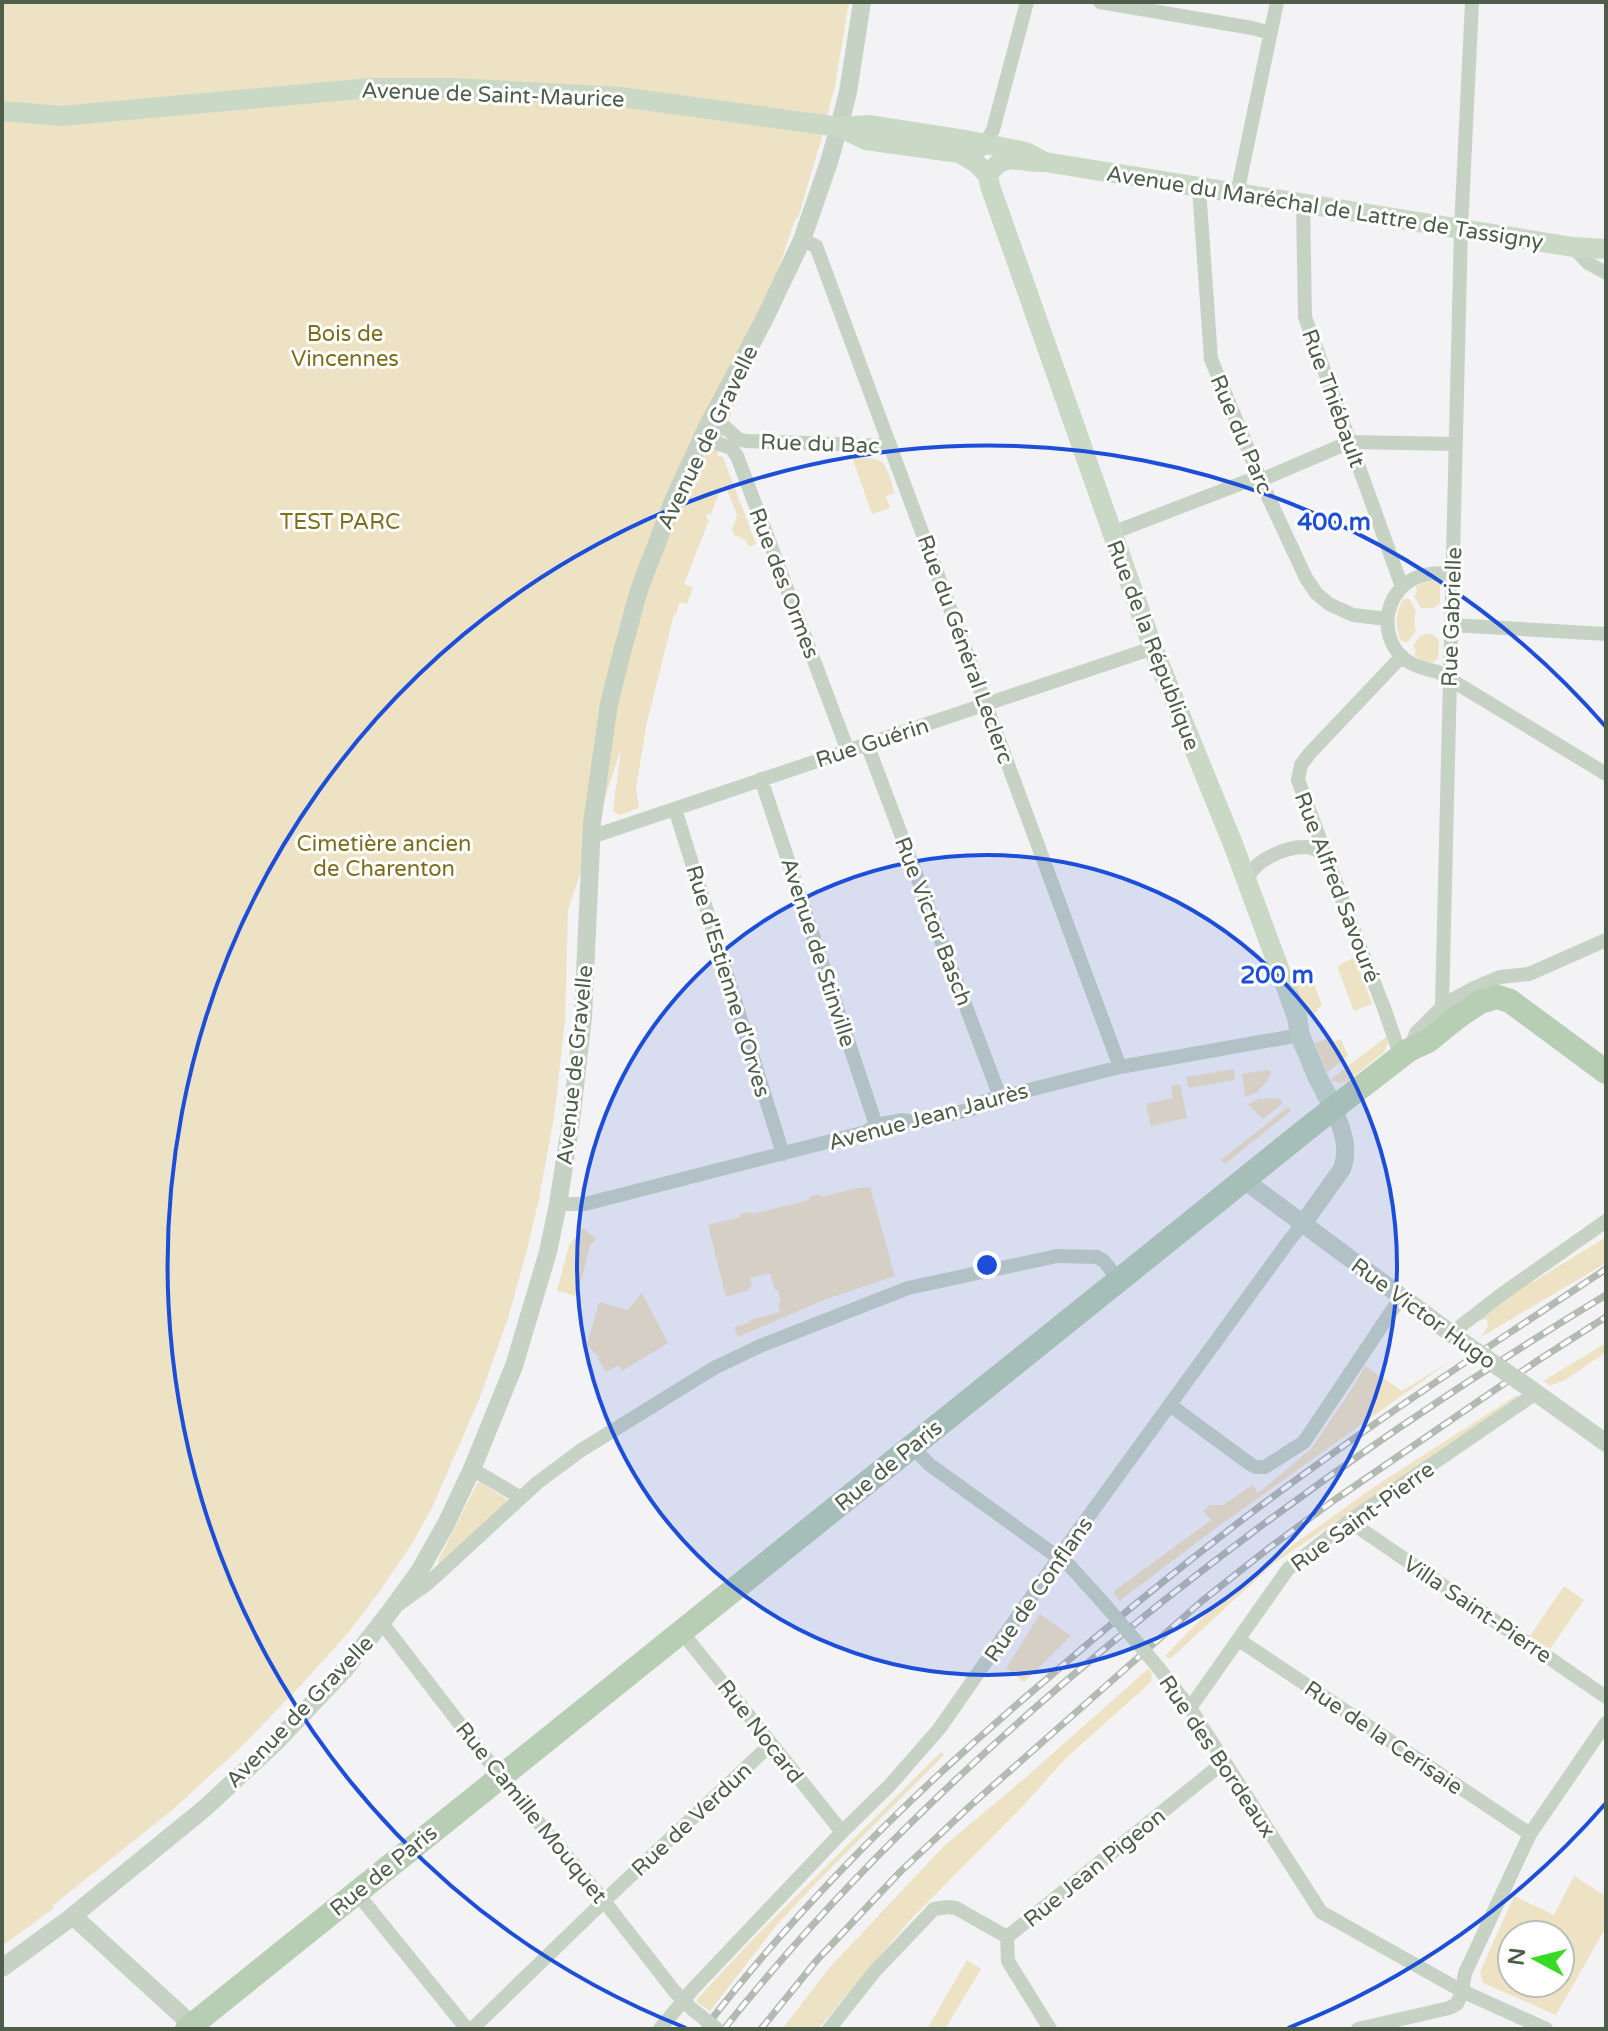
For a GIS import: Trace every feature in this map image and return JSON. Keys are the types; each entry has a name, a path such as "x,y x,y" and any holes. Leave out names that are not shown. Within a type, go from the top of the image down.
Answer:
{"main road":[{"name":"Avenue de Saint-Maurice","path":"2,111 61,116 371,88 453,88 621,97 839,127"},
{"name":"Avenue du Maréchal de Lattre de Tassigny","path":"839,127 868,125 1029,153 1045,162"},
{"name":"Avenue du Maréchal de Lattre de Tassigny","path":"839,127 866,140 959,153 975,162 988,175 996,164 1006,159 1045,162 1589,248"},
{"name":"Rue de la République","path":"988,175 1153,648 1233,844 1297,1017 1300,1035 1334,1109"},
{"path":"1405,1054 1428,1041 1480,1002 1498,997 1510,1001 1606,1072"},
{"name":"Rue de Paris","path":"192,2028 500,1776 1405,1054"}],"street":[{"name":"Avenue de Gravelle","path":"2,1968 73,1916 205,1808 275,1743 346,1668 387,1616 424,1577 472,1469 514,1366 548,1252 558,1204 583,1017 591,837 609,704 633,610 673,501 802,240 829,162 848,92 862,2"},
{"path":"989,146 1027,2"},
{"path":"1100,2 1270,33"},
{"path":"1237,194 1277,2"},
{"name":"Rue Gabrielle","path":"1442,1006 1461,229 1472,2"},
{"name":"Avenue du Maréchal de Lattre de Tassigny","path":"959,153 978,152 989,146"},
{"name":"Rue du Parc","path":"1199,188 1211,359 1261,480 1285,535 1316,593 1329,604 1353,615 1387,619"},
{"name":"Rue Thiébault","path":"1303,203 1305,317 1402,587"},
{"path":"1606,234 1589,248 1588,263 1606,273"},
{"name":"Rue du Général Leclerc","path":"802,240 816,246 1120,1067"},
{"path":"706,429 717,443 738,446"},
{"path":"1112,533 1250,480 1261,480 1350,442 1455,444"},
{"name":"Rue du Bac","path":"738,446 890,446"},
{"name":"Rue des Ormes","path":"738,446 848,751"},
{"path":"1452,573 1417,577 1402,587 1392,601 1387,619 1389,637 1402,656 1415,666 1438,672 1606,774"},
{"path":"1451,625 1606,634"},
{"name":"Rue Guérin","path":"591,837 1153,648"},
{"name":"Rue Alfred Savouré","path":"1402,656 1301,765 1298,780 1357,939 1405,1054"},
{"name":"Rue Victor Basch","path":"867,744 1000,1097"},
{"name":"Avenue de Stinville","path":"761,779 876,1125"},
{"name":"Rue d'Estienne d'Orves","path":"675,809 783,1154"},
{"path":"1247,883 1249,874 1258,865 1292,848 1308,847 1326,854"},
{"name":"Rue de Paris","path":"1405,1054 1416,1033 1442,1006 1500,977 1529,974 1606,940"},
{"name":"Avenue Jean Jaurès","path":"558,1204 585,1204 866,1132 876,1125 909,1120 918,1122 972,1109 985,1101 1120,1067 1300,1035"},
{"name":"Rue de Conflans","path":"660,2029 688,2005 842,1832 890,1785 939,1729 1342,1169 1347,1149 1334,1109"},
{"name":"Rue Victor Hugo","path":"1244,1180 1461,1341 1606,1443"},
{"path":"1461,1341 1462,1325 1606,1221"},
{"path":"424,1577 580,1451 714,1368 760,1346 908,1288 1057,1256 1097,1257 1119,1280"},
{"path":"1170,1405 1250,1464 1265,1467 1304,1442 1401,1297"},
{"name":"Rue Saint-Pierre","path":"1190,1708 1288,1569 1349,1521 1534,1392"},
{"name":"Rue des Bordeaux","path":"911,1446 930,1465 1083,1578 1190,1708 1321,1912 1462,1991 1546,2029"},
{"path":"472,1469 521,1498"},
{"name":"Villa Saint-Pierre","path":"1349,1521 1606,1697"},
{"name":"Rue Camille Mouquet","path":"387,1616 500,1776 688,2005 717,2029"},
{"name":"Rue Nocard","path":"681,1631 842,1832"},
{"name":"Rue de la Cerisaie","path":"1239,1640 1530,1834"},
{"path":"1358,2029 1457,2004 1465,1973 1530,1834 1606,1723"},
{"name":"Rue de Verdun","path":"470,2029 771,1744"},
{"name":"Rue Jean Pigeon","path":"1050,2029 1008,1961 1007,1937 1224,1762"},
{"path":"356,1892 470,2029"},
{"path":"829,2029 875,1971 934,1909 956,1908 1007,1937"},
{"path":"73,1916 192,2028"}],"green space":[{"name":"Bois de Vincennes","path":"2,2 849,2 835,86 821,140 798,218 795,219 717,456 723,457 756,544 749,547 746,540 734,535 732,530 737,515 726,487 722,486 711,514 707,514 709,520 684,584 693,588 687,604 680,602 674,614 646,726 636,789 639,808 619,815 613,811 621,749 568,910 565,1020 554,1118 538,1203 508,1318 480,1397 432,1508 411,1545 347,1634 239,1749 171,1811 52,1906 54,1908 2,1946"},
{"path":"852,457 879,460 886,467 895,493 886,496 890,508 872,514"},
{"path":"1435,580 1440,586 1440,603 1434,608 1421,608 1414,596 1416,586"},
{"path":"1403,599 1409,599 1416,611 1416,631 1408,642 1401,641 1397,625"},
{"path":"1424,634 1432,634 1439,640 1438,658 1432,663 1414,655 1416,650 1413,646"},
{"path":"1355,957 1372,1004 1354,1011 1337,966"},
{"path":"1311,976 1322,1006 1306,1016 1292,981"},
{"path":"1387,1036 1384,1052 1349,1080 1340,1083 1330,1080"},
{"path":"1328,1038 1330,1043 1341,1039 1348,1056 1327,1073 1315,1043"},
{"path":"1234,1069 1235,1080 1188,1088 1186,1077"},
{"path":"1271,1071 1266,1082 1258,1092 1245,1097 1242,1074"},
{"path":"1180,1084 1187,1118 1151,1126 1146,1104 1173,1098 1171,1086"},
{"path":"1261,1098 1281,1099 1282,1102 1263,1119 1248,1104"},
{"path":"1288,1107 1291,1111 1225,1164 1221,1160"},
{"path":"870,1187 895,1276 824,1300 738,1337 734,1327 780,1312 778,1290 775,1290 770,1273 750,1278 750,1290 726,1297 708,1225 740,1217 740,1214 809,1200 809,1197 820,1194 821,1197"},
{"path":"583,1228 596,1239 590,1246 577,1296 557,1291 569,1245"},
{"path":"1606,1237 1606,1263 1481,1337 1487,1328 1486,1319 1473,1322 1528,1280 1533,1282"},
{"path":"642,1293 668,1343 622,1371 619,1365 606,1372 599,1357 587,1345 599,1302 628,1310"},
{"path":"1606,1343 1606,1352 1565,1380 1550,1386 1543,1381"},
{"path":"1452,1360 1119,1601 1113,1592 1211,1520 1203,1511 1210,1505 1223,1505 1252,1485 1258,1493 1311,1449 1365,1366 1402,1391"},
{"path":"1517,1395 1518,1398 1273,1564 1170,1659 1165,1656 1208,1612 1294,1544 1374,1487"},
{"path":"480,1482 506,1499 507,1503 440,1565 438,1561"},
{"path":"1564,1586 1584,1600 1550,1649 1530,1636"},
{"path":"1040,1614 1071,1636 1024,1682 1006,1668"},
{"path":"1148,1669 1152,1674 1151,1682 1066,1758 911,1919 818,2029 782,2029 831,1966 944,1846"},
{"path":"941,1752 944,1755 775,1927 710,2011 697,2002 752,1940"},
{"path":"1574,1876 1606,1896 1606,1927 1576,1980 1576,1919 1504,1919 1514,1896 1554,1915"},
{"path":"1496,1936 1496,1989 1483,1983 1480,1972"},
{"path":"967,1960 981,1969 945,2029 927,2029"},
{"path":"1520,1999 1565,1999 1556,2015"}],"railway":[{"path":"704,2029 781,1936 863,1848 995,1723 1089,1643 1213,1543 1328,1457 1606,1269"},
{"path":"724,2029 803,1936 887,1847 975,1762 1066,1681 1195,1576 1328,1477 1465,1384 1606,1295"},
{"path":"761,2029 817,1960 900,1872 1202,1601 1333,1501 1606,1317"}],"park label":[{"name":"TEST PARC","path":"340,521"},
{"name":"Cimetière ancien de Charenton","path":"384,856"}]}
